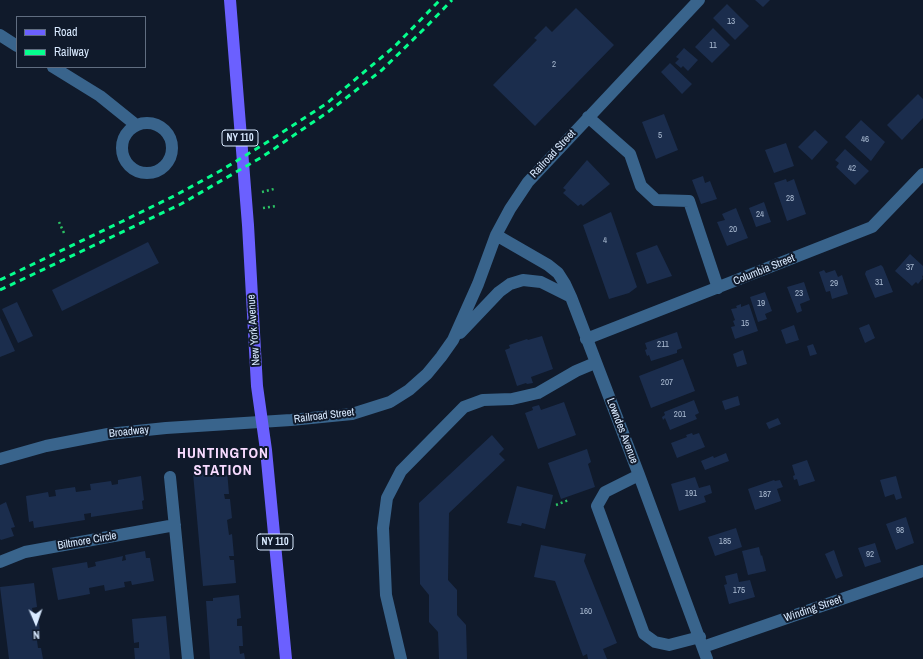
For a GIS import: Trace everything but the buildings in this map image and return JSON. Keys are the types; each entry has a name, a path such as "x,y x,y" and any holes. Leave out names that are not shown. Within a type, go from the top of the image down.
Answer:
{"main road":[{"name":"New York Avenue","path":"230,0 248,225 257,386 286,659"}],"street":[{"name":"Railroad Street","path":"453,340 478,284 496,235 510,209 528,182 699,0"},
{"path":"0,35 16,45"},
{"path":"56,69 100,96 136,125"},
{"path":"588,117 630,154 641,186 656,200 689,201 718,288"},
{"path":"152,123 160,126 166,131 172,146 169,158 162,168 146,173 134,169 125,161 122,152 124,136 129,129 136,125 152,123"},
{"name":"Columbia Street","path":"586,339 872,227 923,174"},
{"name":"Lowndes Avenue","path":"496,235 548,265 558,273 571,297 707,659"},
{"name":"Railroad Street","path":"262,422 352,414 390,402 409,390 427,374 453,340 499,292 510,284 523,280 541,282 571,297"},
{"path":"401,659 386,595 383,528 387,498 401,471 464,408 483,400 512,399 538,393 576,371 595,363"},
{"name":"Broadway","path":"0,459 46,446 108,434 166,428 262,422"},
{"name":"Winding Street","path":"639,475 605,492 597,506 644,634 655,642 669,645 701,642 923,571"},
{"path":"170,477 188,659"},
{"name":"Biltmore Circle","path":"0,562 24,552 175,525"}],"path":[{"path":"262,192 274,189"},
{"path":"263,208 276,206"},
{"path":"58,222 64,233"},
{"path":"556,505 569,500"}],"railway":[{"path":"0,280 176,195 261,146 326,104 395,46 440,0"},
{"path":"0,290 181,204 262,157 328,112 382,70 452,0"}],"district":[{"name":"HUNTINGTON STATION","path":"223,462"}]}
